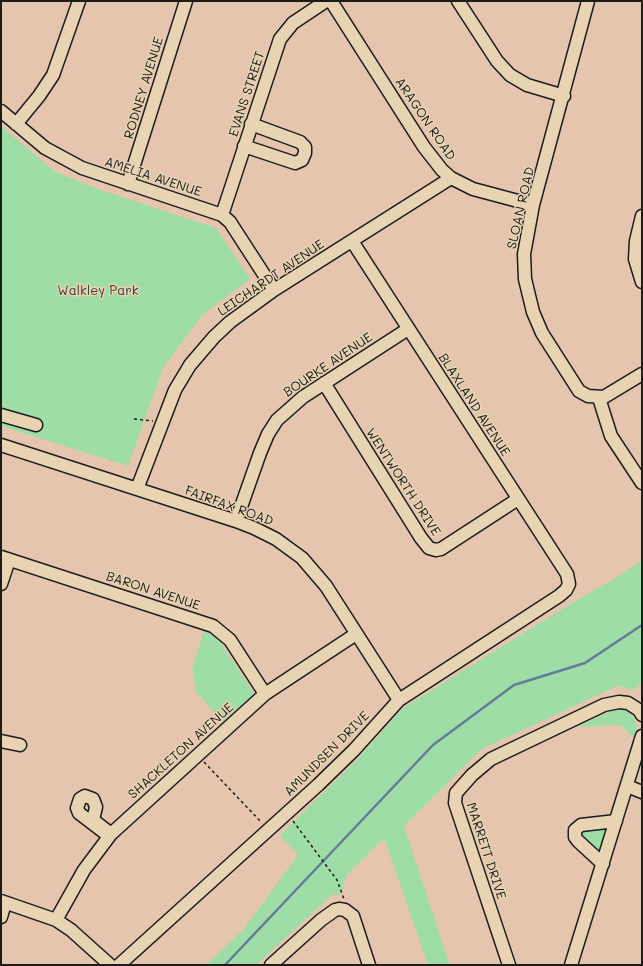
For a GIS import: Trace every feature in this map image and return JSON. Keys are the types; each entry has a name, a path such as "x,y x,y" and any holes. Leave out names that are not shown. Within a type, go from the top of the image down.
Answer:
{"street":[{"path":"16,124 39,96 53,75 79,1"},
{"name":"RODNEY AVENUE","path":"128,184 186,1"},
{"name":"EVANS STREET","path":"222,215 251,124 282,36 293,23 326,1"},
{"name":"ARAGON ROAD","path":"332,1 424,147 436,163 451,178 473,189 533,205"},
{"path":"458,1 497,61 510,75 527,84 564,96"},
{"name":"SLOAN ROAD","path":"588,1 564,96 533,205 525,243 524,268 532,312 542,333 576,387 584,394 599,398"},
{"name":"AMELIA AVENUE","path":"1,112 45,148 68,162 128,184 222,215"},
{"path":"244,146 295,163 302,160 305,153 305,147 300,142 251,124"},
{"name":"LEICHARDT AVENUE","path":"138,489 163,421 181,379 202,351 230,322 274,290 451,178"},
{"path":"222,215 230,222 274,290"},
{"path":"642,216 636,241 635,258 642,282"},
{"name":"BLAXLAND AVENUE","path":"352,241 567,574 569,584"},
{"name":"BOURKE AVENUE","path":"236,521 260,453 272,428 293,404 408,328"},
{"path":"642,374 604,397 599,398 611,436 642,483"},
{"name":"WENTWORTH DRIVE","path":"324,383 416,532 429,548 441,549 518,499"},
{"path":"1,415 36,425"},
{"name":"FAIRFAX ROAD","path":"1,445 236,521 276,539 302,558 326,586 399,700"},
{"path":"1,584 5,558"},
{"name":"BARON AVENUE","path":"5,558 213,626 230,640 266,694"},
{"name":"AMUNDSEN DRIVE","path":"119,965 269,830 345,759 399,700 559,596 566,590 569,584"},
{"name":"SHACKLETON AVENUE","path":"56,920 84,870 110,835 266,694 356,634"},
{"name":"MARRETT DRIVE","path":"509,965 455,803 456,793 472,775 491,758 604,706 619,702 628,703 639,710 642,716"},
{"path":"572,965 642,736"},
{"path":"1,741 20,745"},
{"path":"627,786 642,792"},
{"path":"603,864 578,841 575,837 575,830 581,825 616,821"},
{"path":"1,917 3,902 56,920 71,930 110,965"},
{"path":"271,965 330,913 335,910 343,909 352,916 369,965"}],"path":[{"path":"134,419 163,421"},
{"path":"198,755 269,830"},
{"path":"292,820 337,880 342,898 347,900"}],"green space":[{"name":"Walkley Park","path":"1,126 54,171 92,187 216,228 250,279 202,315 163,368 128,466 1,426"},
{"path":"642,560 642,683 633,690 617,686 482,749 404,826 450,965 428,965 384,838 346,876 341,894 332,895 256,965 206,965 243,930 298,855 280,835 356,761 403,708 572,603 621,575"},
{"path":"204,630 217,637 255,695 223,722 196,692 192,669"},
{"path":"619,709 629,712 634,717 637,727 635,739 623,727 616,725 576,727 613,710"},
{"path":"606,828 609,831 600,853 581,838 582,831"}],"waterway":[{"path":"225,965 433,745 514,685 585,663 642,625"}]}
